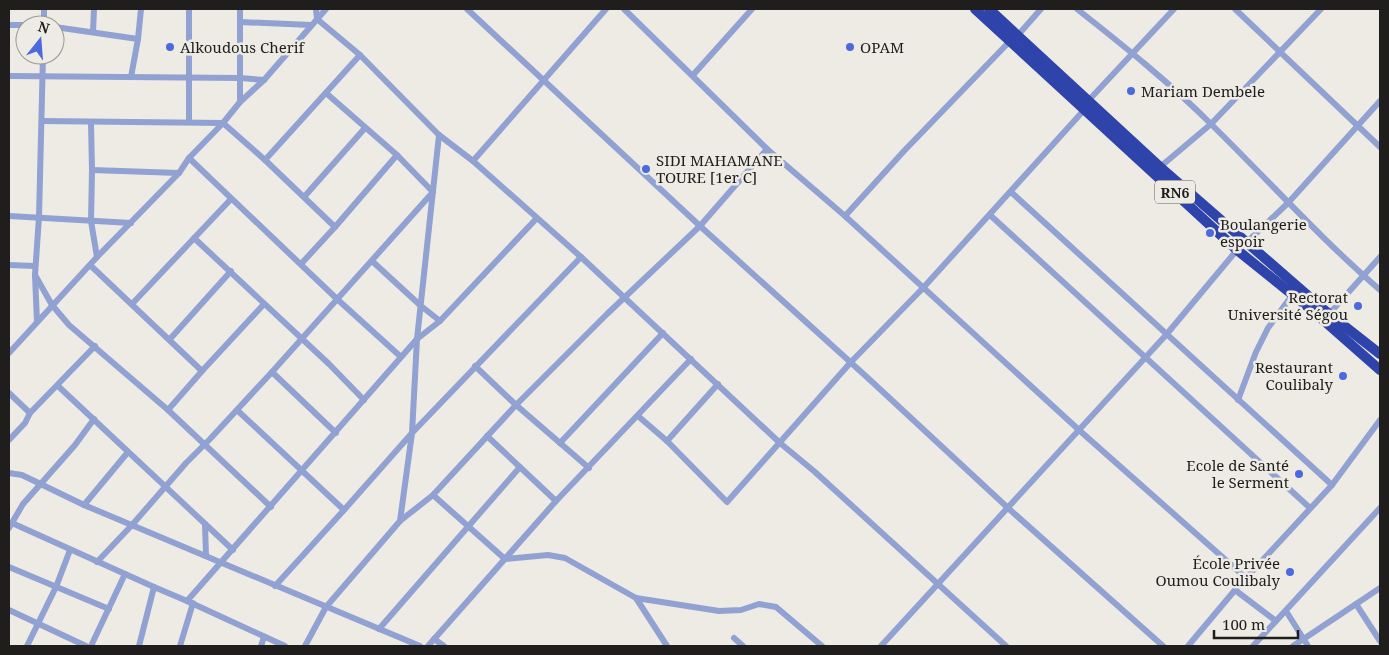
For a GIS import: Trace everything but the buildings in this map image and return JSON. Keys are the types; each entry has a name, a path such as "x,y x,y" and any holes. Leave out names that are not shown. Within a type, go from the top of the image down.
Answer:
{"highway":[{"name":"RN6","path":"975,9 1014,38"},
{"name":"RN6","path":"989,9 1014,38 1237,250 1293,294 1380,370"},
{"name":"RN6","path":"1086,105 1329,314 1380,354"}],"street":[{"path":"93,32 94,9"},
{"path":"131,77 141,9"},
{"path":"189,9 189,122"},
{"path":"240,9 240,102"},
{"path":"316,9 317,19 360,55 439,135 473,161 581,257 780,442 1006,646"},
{"path":"9,353 97,257 179,173 188,158 223,123 240,102 264,80 326,9"},
{"path":"467,9 700,226 851,362 1008,508 1163,646"},
{"path":"473,161 606,9"},
{"path":"624,9 768,149 845,216 1079,430 1246,578"},
{"path":"694,75 752,9"},
{"path":"845,216 904,151 1040,9"},
{"path":"1078,9 1132,53 1211,124 1288,203 1380,290"},
{"path":"638,416 667,441 727,502 851,362 990,215 1132,53 1174,9"},
{"path":"1235,9 1380,147"},
{"path":"1160,167 1211,124 1321,9"},
{"path":"240,22 311,25"},
{"path":"65,28 138,39"},
{"path":"265,160 360,55"},
{"path":"37,322 35,266 39,216 43,65"},
{"path":"9,76 240,78 264,80"},
{"path":"326,93 397,155 433,192"},
{"path":"1247,242 1288,203 1380,101"},
{"path":"42,121 223,123 335,227"},
{"path":"91,123 91,221 97,257"},
{"path":"304,197 366,128"},
{"path":"400,521 412,433 417,339 439,135"},
{"path":"305,646 326,607 400,521 433,495 516,405 700,226 768,149"},
{"path":"301,264 397,155"},
{"path":"188,158 401,357"},
{"path":"92,170 179,173"},
{"path":"97,562 302,339 433,192"},
{"path":"1011,192 1332,485"},
{"path":"132,304 231,199"},
{"path":"990,215 1310,508"},
{"path":"9,216 39,216 131,223"},
{"path":"180,646 190,602 221,563 417,339 440,321 536,219"},
{"path":"194,238 364,400"},
{"path":"881,646 1166,335 1237,250"},
{"path":"275,586 412,433 581,257"},
{"path":"1329,314 1380,257"},
{"path":"372,261 440,321"},
{"path":"90,265 202,370"},
{"path":"9,266 35,266"},
{"path":"170,339 231,272"},
{"path":"35,276 52,305 69,325 168,410 271,507"},
{"path":"1238,400 1256,352 1268,328 1293,294"},
{"path":"168,410 202,370 264,304"},
{"path":"560,443 663,333"},
{"path":"9,440 30,413 95,346"},
{"path":"428,646 556,501 691,359"},
{"path":"475,366 516,405 589,468"},
{"path":"272,372 336,433"},
{"path":"667,441 718,384"},
{"path":"58,386 233,550"},
{"path":"9,393 30,413"},
{"path":"237,410 344,510"},
{"path":"94,419 75,445 23,504 10,526 190,602 284,646"},
{"path":"1188,646 1235,590 1332,485 1380,420"},
{"path":"487,436 556,501"},
{"path":"84,505 128,452"},
{"path":"379,629 520,467"},
{"path":"9,473 22,475 84,505 420,646"},
{"path":"433,495 505,559 548,555 565,558 636,598 719,611 741,610 759,604 776,607 822,646"},
{"path":"1253,646 1380,508"},
{"path":"205,524 206,556"},
{"path":"28,646 56,587 70,550"},
{"path":"9,567 109,609"},
{"path":"91,646 125,574"},
{"path":"139,646 154,587"},
{"path":"1293,646 1380,588"},
{"path":"1235,590 1276,621"},
{"path":"636,598 666,646"},
{"path":"1356,604 1380,641"},
{"path":"9,610 86,646"},
{"path":"1286,611 1308,646"},
{"path":"261,646 264,637"},
{"path":"734,638 743,646"},
{"path":"434,639 444,646"}],"place":[{"name":"Alkoudous Cherif","path":"170,47"},
{"name":"OPAM","path":"850,47"},
{"name":"Mariam Dembele","path":"1131,91"},
{"name":"SIDI MAHAMANE TOURE [1er C]","path":"646,169"},
{"name":"Boulangerie espoir","path":"1210,233"},
{"name":"Rectorat Université Ségou","path":"1358,306"},
{"name":"Restaurant Coulibaly","path":"1343,376"},
{"name":"Ecole de Santé le Serment","path":"1299,474"},
{"name":"École Privée Oumou Coulibaly","path":"1290,572"}]}
